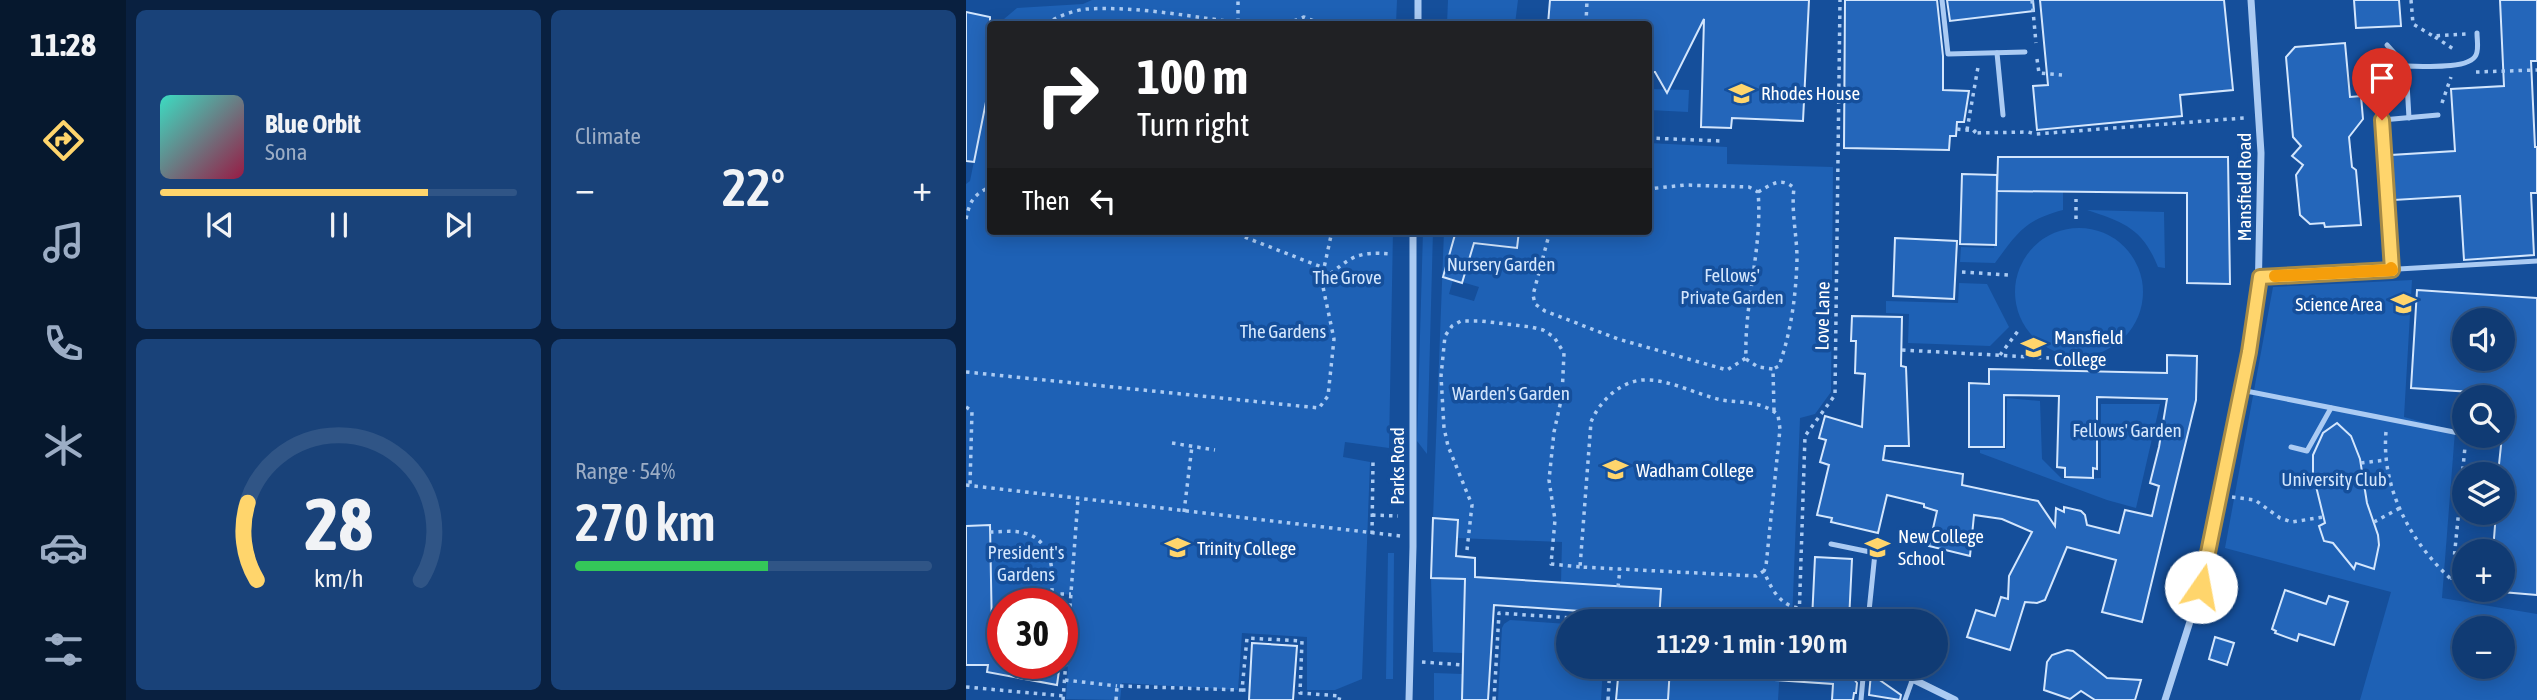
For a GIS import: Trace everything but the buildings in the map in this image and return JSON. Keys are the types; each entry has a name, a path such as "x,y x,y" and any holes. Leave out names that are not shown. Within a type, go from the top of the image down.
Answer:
{"street":[{"path":"1418,0 1418,21"},
{"name":"Mansfield Road","path":"2165,700 2201,587 2258,300 2260,117 2250,0"},
{"name":"Parks Road","path":"1409,700 1413,547 1413,235"},
{"path":"1915,679 1955,700"}],"lane":[{"path":"1942,0 1948,54 2025,52"},
{"path":"2406,66 2458,65 2471,62 2477,53 2477,33"},
{"path":"2387,44 2406,66 2409,118"},
{"path":"1997,53 2003,115"},
{"path":"2392,270 2382,120 2438,115"},
{"path":"2260,277 2537,261"},
{"path":"2241,390 2452,432"},
{"path":"2291,447 2306,451 2331,408"},
{"path":"1831,544 1875,553 1869,609"},
{"path":"1861,700 1863,679"},
{"path":"1905,700 1913,679"}],"path":[{"path":"1098,0 1100,9"},
{"path":"1238,0 1238,21"},
{"path":"1586,21 1587,0"},
{"name":"Love Lane","path":"1799,608 1805,436 1835,395 1840,0"},
{"path":"2032,0 2039,74 2062,75"},
{"path":"2411,0 2413,24 2433,36 2477,33"},
{"path":"1050,21 1083,9 1100,9 1221,21"},
{"path":"1294,21 1304,17 1314,21"},
{"path":"1967,130 1980,53"},
{"path":"2472,72 2537,70"},
{"path":"2438,115 2452,73"},
{"path":"1956,129 1975,131 1973,133 2036,134 2260,117"},
{"path":"1652,138 1721,141"},
{"path":"1746,358 1758,367 1773,369 1779,366 1793,312 1797,257 1792,204 1794,188 1782,181 1758,191"},
{"path":"1652,189 1685,185 1749,187 1758,191"},
{"path":"966,219 970,201 977,193 987,188"},
{"path":"1746,358 1748,312 1760,214 1758,191"},
{"path":"2076,199 2076,219"},
{"path":"1238,235 1324,268"},
{"path":"966,372 1319,408 1328,396 1334,339 1324,279 1331,235"},
{"path":"1549,235 1534,295 1535,304 1545,311 1618,338 1727,370 1746,358"},
{"path":"1324,279 1357,254 1392,254"},
{"path":"1962,272 2008,275"},
{"path":"1468,550 1472,505 1448,446 1444,428 1441,376 1447,331 1461,321 1481,321 1543,330 1554,337 1564,353 1562,397 1554,432 1550,472 1555,520 1551,564 1580,567 1756,576 1764,571 1781,421 1774,411 1762,405 1721,399 1649,380 1626,385 1612,393 1598,408 1591,422 1580,567"},
{"path":"2000,355 2018,331"},
{"path":"1902,350 2049,358"},
{"path":"1773,369 1774,411"},
{"path":"966,407 971,411 968,485 1388,537"},
{"path":"2388,419 2385,446 2392,488 2417,541 2452,580 2466,448"},
{"path":"1171,443 1215,450"},
{"path":"1184,512 1192,446"},
{"path":"2361,463 2386,460"},
{"path":"1372,534 1373,462"},
{"path":"2220,495 2255,500 2280,518 2292,522 2323,517"},
{"path":"1071,588 1078,499"},
{"path":"2374,522 2400,508"},
{"path":"1372,515 1401,516"},
{"path":"990,532 1019,532 1039,540 1053,569 1052,588"},
{"path":"1618,587 1620,569"},
{"path":"1764,571 1771,588 1787,604 1799,608"},
{"path":"1494,700 1493,667 1499,613 1556,616"},
{"path":"1242,690 1247,638 1274,639 1302,641 1300,693"},
{"path":"1409,661 1463,664"},
{"path":"1608,700 1609,679"},
{"path":"966,687 1063,698 1065,680 1118,686 1249,690"},
{"path":"1116,700 1118,686"},
{"path":"1294,693 1340,696 1339,700"}],"green space":[{"path":"1092,0 1397,0 1396,21 1004,21 1017,8 1083,4"},
{"path":"1448,0 1518,0 1515,21 1447,21"},
{"path":"1652,89 1689,90 1688,112 1652,110"},
{"path":"987,97 987,235 1393,235 1389,448 1345,442 1343,457 1370,462 1362,679 1335,690 1307,690 1307,637 1242,633 1238,690 1122,683 1120,700 1066,699 1067,679 1078,679 1078,588 987,588 987,608 966,526 966,184 970,181"},
{"name":"Wadham College","path":"1652,143 1727,147 1727,164 1833,167 1831,392 1815,414 1800,418 1792,609 1660,609 1661,589 1561,583 1562,542 1457,538 1458,520 1433,518 1444,235 1456,235 1453,280 1449,294 1474,301 1479,287 1462,282 1476,235 1652,235"},
{"path":"1997,191 2063,192 2063,210 2040,218 2023,229 1995,263 1960,262 1961,247 1994,248"},
{"path":"2087,210 2164,212 2165,268 2158,267 2146,244 2131,229"},
{"path":"2079,228 2103,233 2124,247 2138,268 2143,292 2138,316 2124,337 2103,351 2079,356 2055,351 2034,337 2020,316 2015,292 2020,268 2034,247 2055,233"},
{"path":"1423,235 1433,235 1427,454 1417,441"},
{"name":"University Club","path":"2412,280 2404,417 2452,430 2454,448 2442,598 2452,600 2452,602 2537,614 2537,700 2360,700 2391,592 2225,548 2273,287"},
{"path":"1959,283 1987,284 2009,327 1990,346 1908,343 1909,314 1886,313 1886,301 1958,303"},
{"name":"Fellows' Garden","path":"2007,398 2040,401 2042,459 2062,479 2101,478 2101,404 2160,404 2136,508 1980,453 1980,450 2006,449"},
{"path":"1388,553 1394,553 1393,679 1386,679"},
{"path":"1431,578 1465,579 1463,653 1433,652"},
{"path":"1510,620 1556,623 1556,679 1602,679 1601,700 1498,700 1504,624"},
{"path":"1434,673 1463,674 1462,700 1434,700"},
{"path":"1669,679 1779,679 1778,700 1668,700"}],"slow traffic":[{"path":"2275,276 2392,270 2391,268"}],"place":[{"name":"Rhodes House","path":"1741,93"},
{"name":"Science Area","path":"2403,304"},
{"name":"Mansfield College","path":"2034,348"},
{"name":"Wadham College","path":"1616,470"},
{"name":"New College School","path":"1878,547"},
{"name":"Trinity College","path":"1177,548"}],"route":[{"path":"2201,587 2249,352 2260,277 2392,270 2382,120"}],"park label":[{"name":"Nursery Garden","path":"1501,264"},
{"name":"The Grove","path":"1347,277"},
{"name":"Fellows' Private Garden","path":"1732,286"},
{"name":"The Gardens","path":"1283,331"},
{"name":"Warden's Garden","path":"1511,393"},
{"name":"President's Gardens","path":"1026,563"}]}
